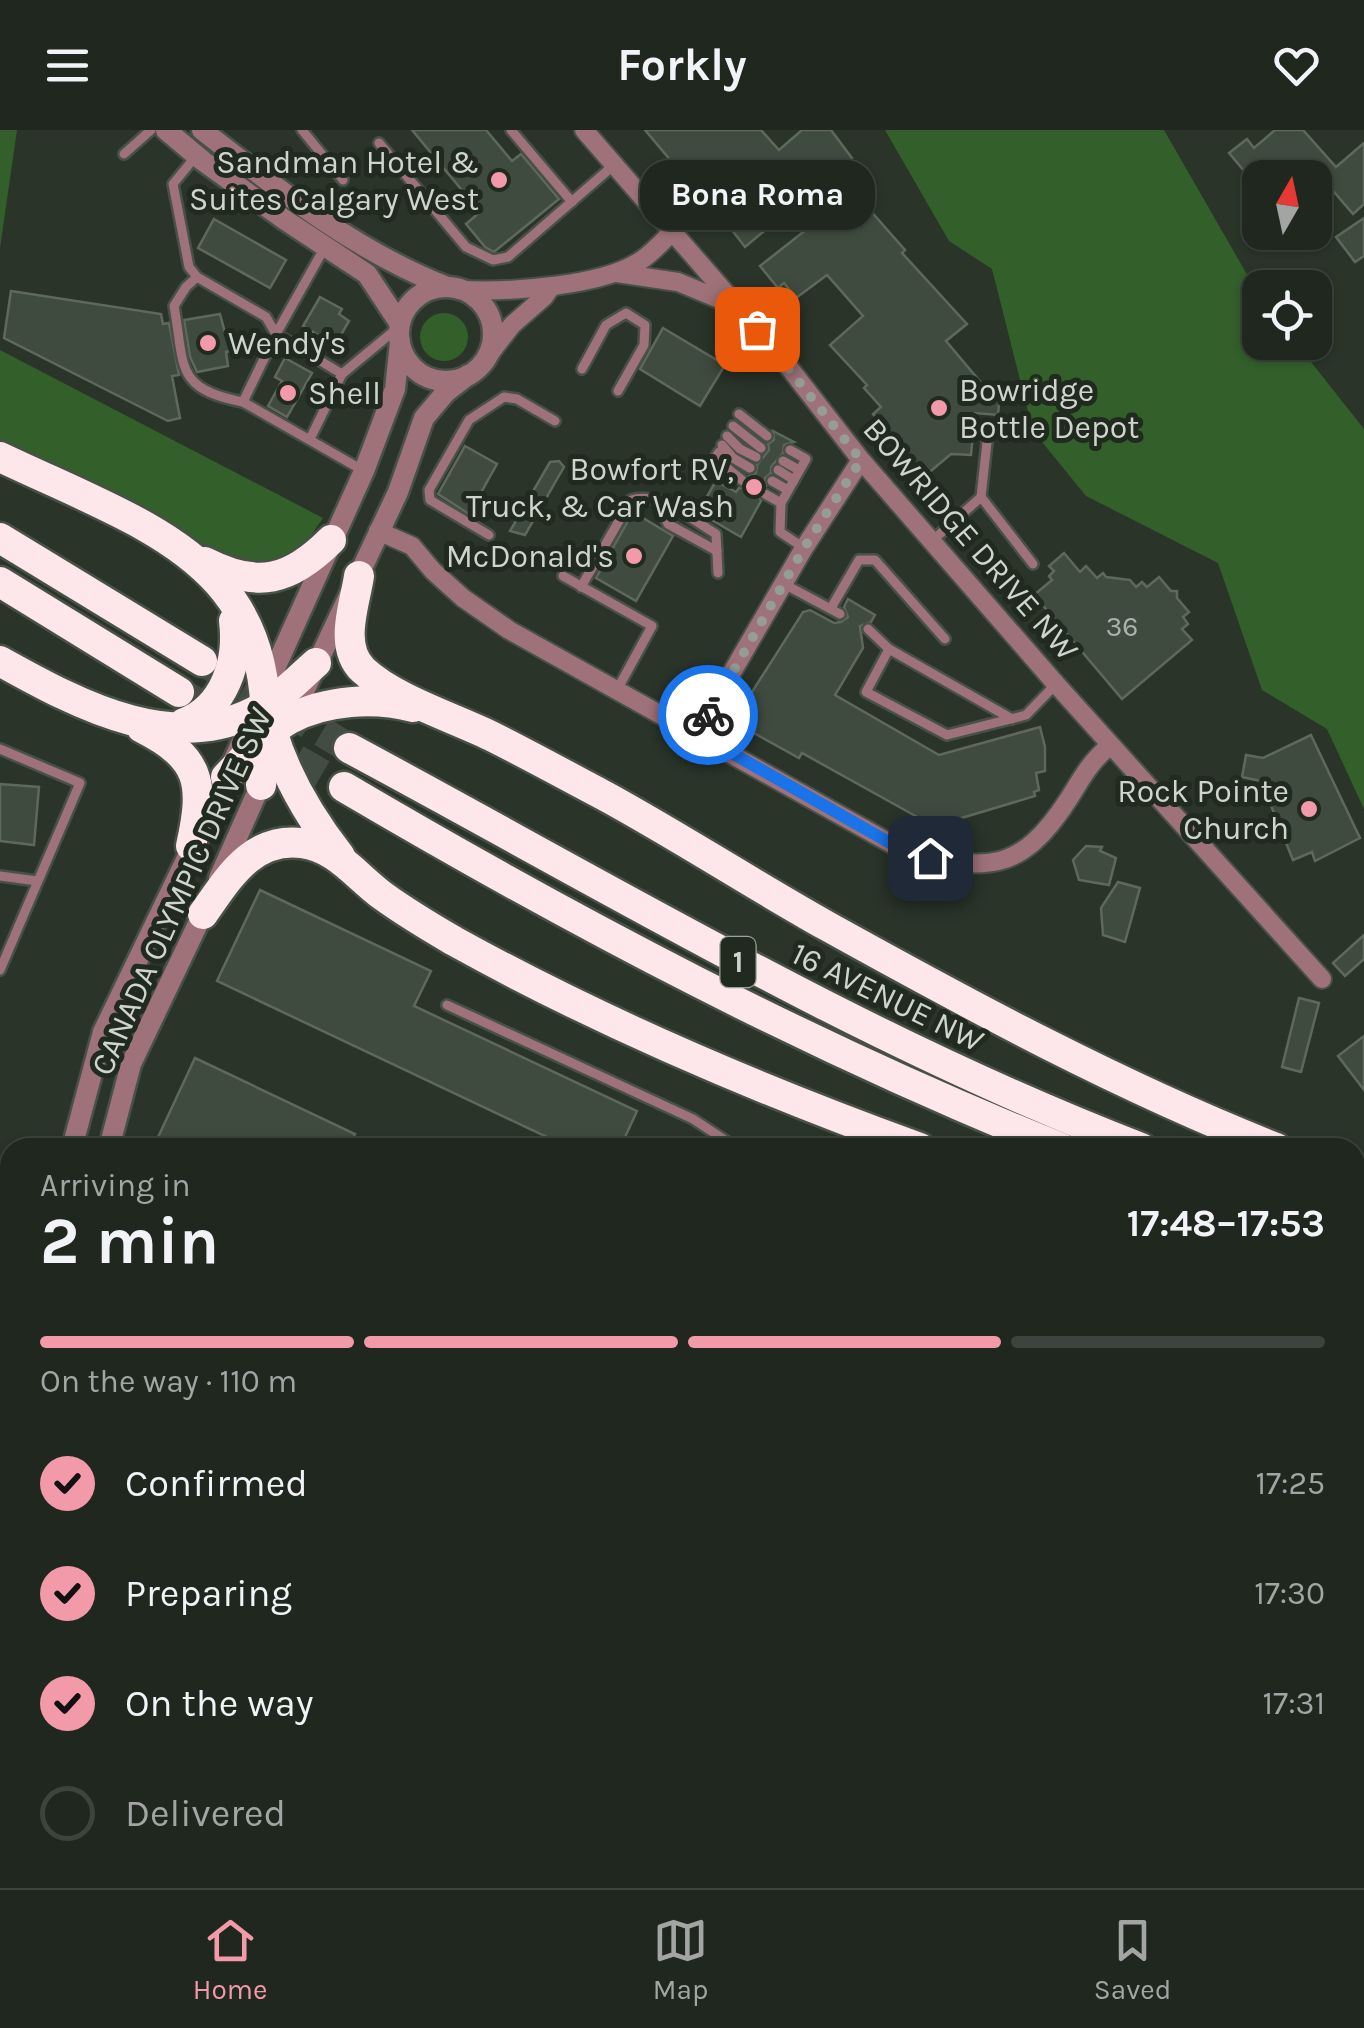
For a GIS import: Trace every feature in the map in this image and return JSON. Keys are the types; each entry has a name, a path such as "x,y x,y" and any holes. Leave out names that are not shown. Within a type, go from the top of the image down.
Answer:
{"highway":[{"path":"0,457 126,514 196,558 227,572 269,579 303,565 331,540"},
{"path":"0,538 202,661"},
{"path":"196,558 229,595 246,626 270,714 315,825 348,866"},
{"path":"359,576 350,626 354,656 361,668 399,693 628,809 825,924 1022,1030 1253,1138"},
{"path":"0,582 179,692"},
{"path":"166,727 200,716 227,680 236,650 236,625 229,595"},
{"path":"0,662 130,722 176,748 190,764 198,794 190,846"},
{"path":"226,776 270,714 316,663"},
{"path":"130,722 200,726 355,701 423,709 463,723"},
{"path":"261,785 270,714"},
{"name":"16 AVENUE NW","path":"349,748 850,1020 1044,1110 1115,1138"},
{"name":"16 AVENUE NW","path":"344,787 568,915 719,994 928,1093 1036,1138"},
{"path":"203,914 234,870 254,853 304,843 328,851 404,911 579,1005 743,1079 894,1138"}],"street":[{"path":"166,130 196,156 367,274 400,331 409,362 426,376 447,381 468,375"},
{"path":"202,130 327,221 398,264 473,295 490,316 492,342 488,356"},
{"name":"BOWRIDGE DRIVE NW","path":"584,130 777,352 861,460 1110,745 1322,979"},
{"path":"270,714 331,540 364,471 394,389 400,331 417,297 454,288 551,287 611,272 642,260 672,232"},
{"path":"611,272 678,282 737,306"},
{"path":"316,663 398,492 424,418 551,287"},
{"path":"700,735 705,719 804,548 861,460"},
{"path":"378,531 412,546 463,598 509,630 906,852 954,863 997,863 1030,848 1050,827 1086,768 1110,745"},
{"name":"CANADA OLYMPIC DRIVE SW","path":"75,1138 103,1032 226,776"},
{"name":"CANADA OLYMPIC DRIVE SW","path":"112,1138 131,1064 261,785"}],"lane":[{"path":"124,154 151,130"},
{"path":"302,130 344,180"},
{"path":"511,130 572,202"},
{"path":"379,143 466,247 492,260 508,256 614,166"},
{"path":"196,156 173,184 189,268 197,278 266,317 276,334 342,374"},
{"path":"242,402 325,247"},
{"path":"197,278 174,306 187,377 195,386 220,398 242,402 364,471"},
{"path":"582,369 606,325 626,313 636,317 646,324 647,335 618,391"},
{"path":"310,440 342,374 400,331"},
{"path":"489,535 430,500 429,490 469,420 504,397 518,399 555,421"},
{"path":"739,414 768,436"},
{"path":"932,541 980,497 989,424"},
{"path":"725,440 758,452"},
{"path":"725,440 733,458 750,468"},
{"path":"725,440 715,458 743,481"},
{"path":"790,450 806,459 780,503 780,532 804,548"},
{"path":"781,466 796,475"},
{"path":"772,481 788,490"},
{"path":"764,494 780,503"},
{"path":"581,587 631,500 642,497 656,499 716,534 718,573"},
{"path":"980,497 1034,564"},
{"path":"784,584 835,611 859,560 876,560 945,639"},
{"path":"563,576 652,626 618,690"},
{"path":"868,629 890,649 1012,719"},
{"path":"890,649 866,692 948,735 1026,716 1056,684"},
{"path":"0,748 80,783 0,970"},
{"path":"0,876 37,881"},
{"path":"447,1005 693,1119 721,1138"}],"green space":[{"path":"0,130 17,130 0,248"},
{"path":"885,130 1164,130 1244,270 1242,360 1309,360 1364,429 1364,809 1327,729 1262,690 1218,563 1086,496 1033,431 992,269 949,241"},
{"path":"444,313 461,320 468,337 461,354 444,361 427,354 420,337 427,320"},
{"path":"0,350 323,518 302,549 280,565 226,566 122,502 0,441"}],"building":[{"name":"Sandman Hotel & Suites Calgary West","path":"412,130 486,130 512,161 521,154 559,199 494,252 466,224 480,212"},
{"path":"645,130 761,130 779,150 802,130 831,130 852,158 811,192 801,178 777,198 788,211 745,247 701,190 698,193"},
{"path":"1275,130 1303,130 1330,160 1242,160 1242,168 1229,153 1247,139 1254,148"},
{"path":"1364,143 1364,204 1353,214 1332,190 1332,163 1336,167"},
{"path":"854,192 905,250 902,253 967,324 946,341 999,404 998,415 975,413 971,455 951,454 926,475 873,414 881,407 864,388 867,385 830,345 863,316 827,275 796,298 784,283 778,288 760,266"},
{"path":"1364,218 1364,256 1355,262 1336,237"},
{"path":"214,219 286,260 270,288 198,248"},
{"path":"11,291 161,314 163,324 169,323 179,375 172,376 180,418 168,421 4,338"},
{"path":"320,297 342,309 339,314 349,321 335,345 303,326"},
{"name":"Wendy's","path":"220,314 230,351 226,352 228,366 197,372 190,357 184,320"},
{"path":"663,328 725,365 700,406 640,369"},
{"name":"Shell","path":"285,358 312,373 287,417 268,406 282,381 275,377"},
{"name":"Bowfort RV, Truck, & Car Wash","path":"773,431 794,442 784,445 783,453 771,467 765,478 766,486 758,491 761,501 741,537 698,512 716,481 736,492 749,487 749,476 756,473 757,465 769,450 768,444 774,440"},
{"path":"465,446 497,464 469,514 438,494"},
{"path":"559,461 564,467 525,535 510,531 550,462"},
{"name":"McDonald's","path":"633,512 673,536 636,601 596,578"},
{"path":"1064,553 1080,572 1086,566 1097,578 1103,573 1106,577 1130,580 1136,587 1142,582 1147,587 1159,577 1171,591 1177,591 1177,598 1189,612 1183,617 1188,624 1182,629 1192,640 1122,699 1034,595 1052,580 1049,576 1054,571 1049,566"},
{"path":"848,599 875,615 871,622 860,626 863,648 835,695 939,755 1040,727 1045,771 1036,773 1039,790 1034,792 1035,796 938,825 930,824 802,753 799,758 741,726 738,714 803,612 810,610 834,623 841,622 848,617 844,607"},
{"name":"Rock Pointe Church","path":"1311,735 1360,838 1315,861 1312,852 1293,860 1261,781 1242,777 1246,755 1263,758"},
{"path":"0,784 39,787 34,845 0,841"},
{"path":"1086,846 1102,847 1100,851 1116,858 1109,885 1079,880 1073,860"},
{"path":"1118,882 1140,888 1125,942 1103,935 1101,908"},
{"path":"260,890 431,971 414,1006 637,1111 625,1138 549,1138 217,981"},
{"path":"1364,935 1364,959 1345,976 1333,963"},
{"path":"1299,998 1319,1003 1301,1072 1282,1067"},
{"path":"1364,1036 1364,1090 1338,1056"},
{"path":"195,1058 355,1134 353,1138 158,1138"}],"tunnel":[{"path":"206,663 349,748"},
{"path":"179,692 344,787"}],"way so far":[{"path":"708,715 804,548 861,460 757,329"}],"place":[{"name":"Sandman Hotel & Suites Calgary West","path":"499,180"},
{"name":"Bona Roma","path":"757,329"},
{"name":"Wendy's","path":"208,343"},
{"name":"Shell","path":"288,393"},
{"name":"Bowridge Bottle Depot","path":"939,408"},
{"name":"Bowfort RV, Truck, & Car Wash","path":"754,487"},
{"name":"McDonald's","path":"634,556"},
{"name":"Rock Pointe Church","path":"1309,809"}],"route":[{"path":"708,715 700,735 906,852 930,858"}]}
